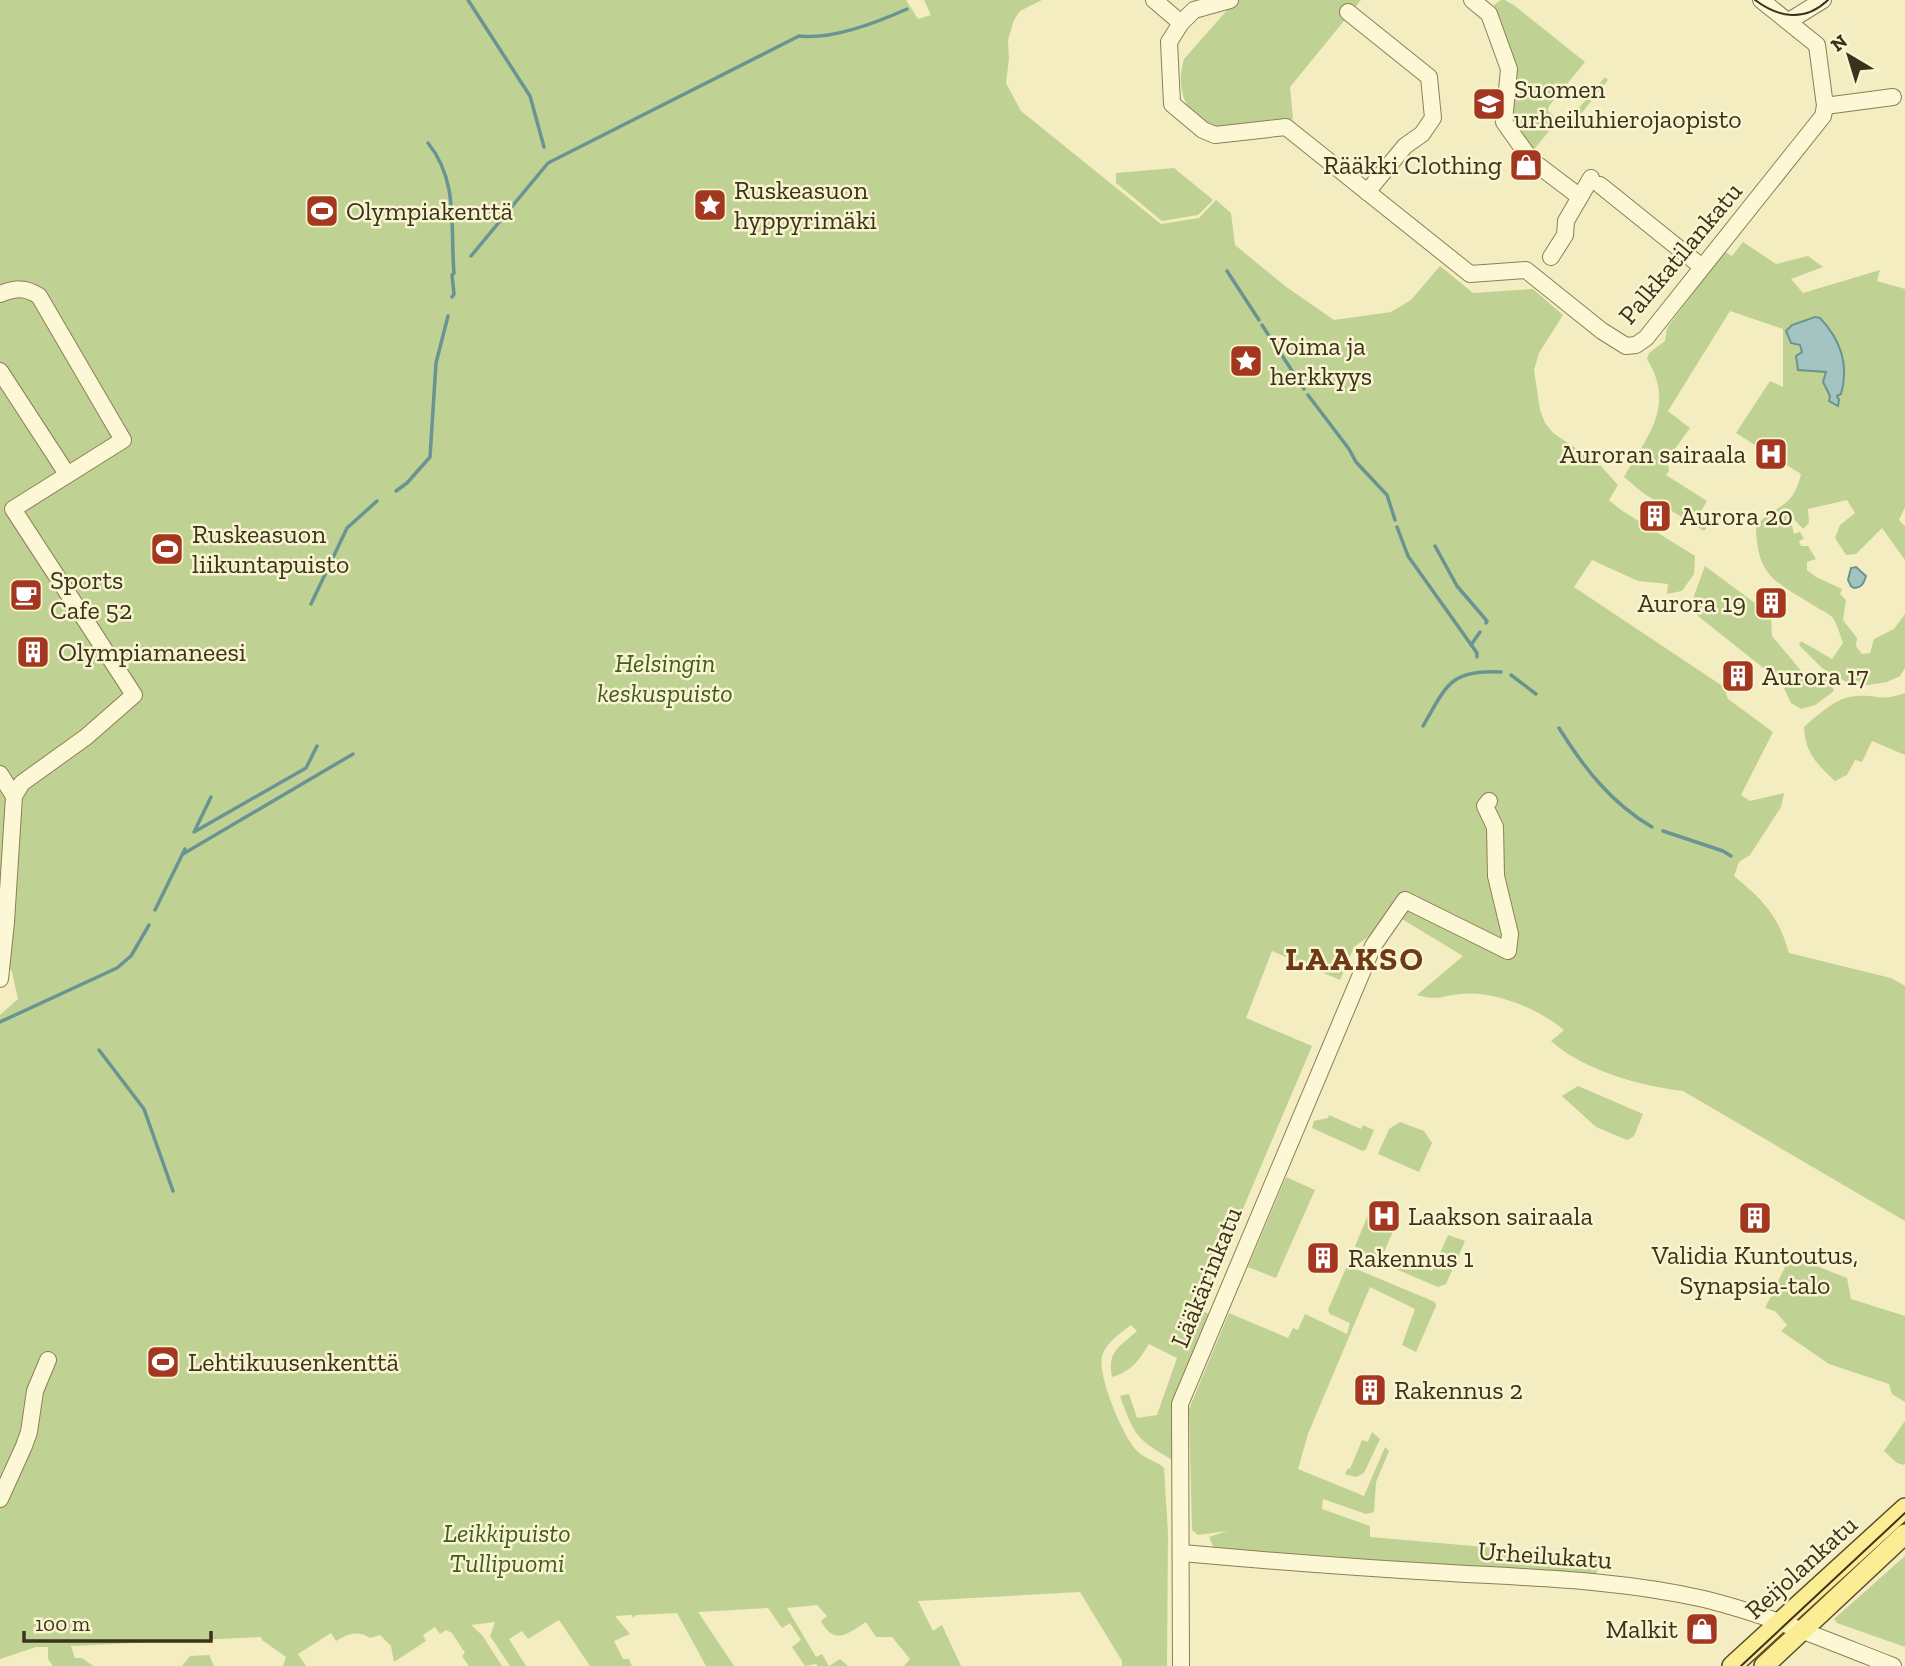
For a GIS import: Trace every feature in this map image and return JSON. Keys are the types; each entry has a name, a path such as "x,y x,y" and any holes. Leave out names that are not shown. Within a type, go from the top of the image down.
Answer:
{"main road":[{"name":"Reijolankatu","path":"1732,1666 1905,1508"},
{"name":"Reijolankatu","path":"1764,1666 1905,1534"}],"street":[{"path":"1154,0 1181,23 1201,7 1227,3 1230,0"},
{"path":"1472,0 1492,7 1509,69 1504,122 1531,160 1580,197"},
{"path":"1790,22 1823,0"},
{"path":"1770,3 1817,45 1825,106 1894,97"},
{"path":"1348,12 1429,78 1433,118 1422,134 1405,146 1367,192"},
{"name":"Palkkatilankatu","path":"1181,23 1169,42 1172,104 1203,130 1215,135 1286,127 1470,274 1526,270 1623,346 1636,345 1646,338 1820,120 1825,106"},
{"path":"1551,257 1565,234 1566,221 1580,197 1595,181 1702,267"},
{"path":"0,294 15,289 29,289 39,296 123,439 7,513 134,695 86,737 22,783 14,796 6,932 0,979"},
{"path":"0,371 67,474"},
{"path":"0,774 14,796"},
{"name":"Lääkärinkatu","path":"1181,1666 1180,1405 1281,1161 1373,946 1383,930 1405,900 1508,951 1510,934 1496,876 1495,827 1485,806 1489,801"},
{"path":"0,1499 29,1432 35,1391 48,1360"},
{"name":"Urheilukatu","path":"1181,1559 1608,1583 1704,1599 1779,1622 1894,1666"}],"green space":[{"name":"Helsingin keskuspuisto","path":"0,0 906,0 918,19 931,15 924,0 1042,0 1020,11 1014,20 1008,40 1006,83 1021,111 1161,224 1199,218 1216,200 1231,213 1235,245 1285,286 1334,320 1391,312 1411,300 1440,266 1473,293 1533,289 1563,315 1539,353 1534,370 1540,410 1545,423 1553,433 1599,464 1618,485 1609,500 1695,556 1694,574 1682,591 1667,594 1668,584 1638,581 1592,560 1574,587 1724,687 1728,699 1773,732 1741,795 1750,801 1784,793 1781,807 1750,855 1739,862 1734,876 1769,910 1780,928 1789,953 1891,978 1905,986 1905,1221 1683,1091 1631,1081 1579,1060 1551,1041 1564,1030 1529,1008 1488,995 1461,994 1435,998 1417,995 1463,956 1397,916 1354,947 1340,980 1272,951 1246,1018 1312,1046 1200,1310 1213,1316 1198,1347 1176,1462 1139,1436 1120,1396 1129,1394 1137,1418 1157,1415 1177,1358 1149,1344 1134,1365 1112,1377 1113,1356 1137,1331 1131,1325 1110,1342 1102,1356 1101,1365 1107,1391 1131,1444 1137,1451 1164,1468 1168,1533 1167,1666 1122,1666 1122,1661 1080,1592 918,1601 933,1631 942,1625 961,1666 904,1666 910,1659 892,1637 876,1637 866,1622 842,1635 831,1634 821,1621 827,1616 817,1605 787,1608 816,1657 822,1654 829,1666 805,1666 792,1647 801,1640 790,1623 782,1628 768,1608 698,1612 734,1666 706,1666 677,1613 636,1615 633,1618 632,1615 615,1616 630,1634 614,1641 623,1659 629,1659 632,1666 590,1666 559,1620 528,1639 522,1631 509,1639 526,1666 510,1666 490,1636 495,1622 471,1625 482,1635 502,1666 469,1666 462,1656 465,1653 452,1633 446,1630 440,1634 435,1627 423,1635 426,1641 394,1662 391,1646 380,1635 370,1638 353,1634 336,1641 331,1633 298,1654 306,1666 283,1666 286,1657 261,1637 71,1646 75,1658 82,1658 93,1666 53,1666 48,1659 48,1647 36,1647 0,1659 0,1015 18,999 12,972 0,956"},
{"path":"1236,0 1361,0 1290,87 1293,119 1218,127 1202,121 1188,107 1181,79 1184,59"},
{"path":"1501,0 1515,6 1585,62 1549,106 1548,111 1558,120 1532,152 1514,128 1512,61 1494,5"},
{"path":"1605,77 1608,80 1573,124 1568,121"},
{"path":"1174,168 1213,200 1198,215 1162,221 1116,183 1116,173"},
{"path":"1743,242 1776,264 1808,256 1823,267 1791,279 1803,293 1880,270 1877,281 1905,289 1905,507 1899,520 1905,526 1905,560 1882,528 1856,554 1846,555 1835,538 1840,525 1855,513 1847,500 1808,509 1809,523 1803,529 1794,519 1791,521 1794,534 1800,532 1804,539 1799,541 1801,546 1808,546 1816,559 1807,562 1807,570 1842,589 1840,594 1846,600 1843,620 1857,638 1856,646 1862,654 1870,653 1874,639 1894,629 1905,614 1905,668 1900,676 1887,682 1855,687 1822,668 1799,645 1801,641 1832,659 1843,643 1834,620 1778,583 1764,567 1760,556 1756,526 1788,500 1798,486 1801,474 1736,433 1770,381 1783,387 1783,329 1730,311 1668,411 1690,428 1667,460 1669,471 1666,475 1707,501 1700,513 1712,521 1704,531 1643,493 1624,477 1649,434 1659,406 1655,376 1647,359 1649,353 1665,341 1667,328 1724,251 1732,256","holes":["1815,317 1820,318 1839,346 1842,376 1837,398 1830,396 1823,382 1826,372 1802,352 1800,345 1786,331 1792,325"]},
{"path":"1705,566 1771,615 1772,636 1804,674 1808,671 1830,682 1834,691 1815,705 1801,709 1791,703 1781,682 1698,616 1692,601"},
{"path":"1905,693 1905,755 1872,741 1862,762 1855,760 1847,775 1835,781 1813,757 1804,727 1828,707 1849,697 1890,697"},
{"path":"1578,1086 1643,1114 1634,1136 1627,1140 1596,1127 1562,1096"},
{"path":"1329,1115 1361,1129 1363,1125 1374,1130 1366,1149 1363,1151 1312,1128 1314,1121 1328,1118"},
{"path":"1400,1122 1424,1131 1432,1143 1419,1172 1378,1154 1389,1129"},
{"path":"1286,1177 1315,1190 1276,1278 1248,1267"},
{"path":"1376,1204 1399,1217 1382,1257 1378,1260 1358,1251 1355,1246 1371,1208"},
{"path":"1448,1235 1465,1241 1446,1284 1438,1287 1396,1269 1401,1258 1432,1271"},
{"path":"1811,1255 1819,1257 1819,1267 1847,1278 1851,1299 1905,1316 1905,1402 1892,1394 1889,1384 1829,1364 1781,1331 1787,1325 1775,1311 1765,1308 1790,1257 1807,1266"},
{"path":"1349,1266 1435,1302 1436,1306 1416,1352 1402,1345 1415,1309 1370,1287 1308,1434 1298,1469 1364,1496 1385,1447 1389,1451 1376,1482 1374,1512 1366,1514 1323,1499 1322,1509 1370,1526 1370,1537 1602,1557 1595,1576 1214,1548 1209,1537 1227,1531 1198,1535 1192,1530 1189,1409 1229,1313 1288,1338 1293,1328 1298,1330 1305,1314 1347,1334 1350,1323 1330,1314 1328,1310"},
{"path":"1905,1421 1904,1465 1897,1463 1884,1451"},
{"path":"1372,1432 1380,1439 1364,1473 1356,1477 1345,1474 1348,1468 1350,1469 1362,1440 1368,1442"},
{"path":"1905,1556 1905,1647 1837,1623 1834,1619"},
{"path":"209,1655 214,1666 182,1666 190,1656"},
{"path":"840,1659 848,1666 829,1666"}],"water":[{"path":"1815,317 1820,318 1827,326 1841,354 1844,373 1841,394 1837,396 1838,406 1829,401 1830,396 1823,382 1826,372 1798,370 1796,356 1802,352 1800,345 1791,343 1786,331 1792,325"},
{"path":"1856,567 1866,576 1861,585 1854,588 1848,580 1851,568"}],"waterway":[{"path":"468,0 530,96 544,147"},
{"path":"471,256 548,163 799,36 840,33 907,9"},
{"path":"428,143 445,173 449,189 454,273 452,297"},
{"path":"1227,271 1259,320"},
{"path":"396,491 407,483 430,457 436,363 448,316"},
{"path":"1262,325 1304,389"},
{"path":"1308,395 1356,462 1387,495 1395,520"},
{"path":"311,604 347,528 377,501"},
{"path":"1397,527 1408,556 1477,653 1477,657"},
{"path":"1435,546 1457,586 1486,623"},
{"path":"1471,645 1480,632"},
{"path":"1423,726 1451,683 1470,674 1501,672"},
{"path":"1511,675 1536,694"},
{"path":"1559,728 1578,757 1611,796 1652,827"},
{"path":"194,832 306,768 317,746"},
{"path":"183,854 353,754"},
{"path":"195,830 211,797"},
{"path":"1663,831 1731,856"},
{"path":"155,910 185,849"},
{"path":"0,1022 117,968 131,956 149,925"},
{"path":"99,1050 144,1109 173,1191"}],"tram line":[{"path":"1755,0 1773,11 1792,15 1810,12 1828,0"},
{"path":"1741,1666 1905,1513"}],"place":[{"name":"Suomen urheiluhierojaopisto","path":"1489,104"},
{"name":"Rääkki Clothing","path":"1526,165"},
{"name":"Ruskeasuon hyppyrimäki","path":"710,205"},
{"name":"Olympiakenttä","path":"322,211"},
{"name":"Voima ja herkkyys","path":"1246,361"},
{"name":"Auroran sairaala","path":"1771,454"},
{"name":"Aurora 20","path":"1655,516"},
{"name":"Ruskeasuon liikuntapuisto","path":"167,549"},
{"name":"Sports Cafe 52","path":"26,595"},
{"name":"Aurora 19","path":"1771,603"},
{"name":"Olympiamaneesi","path":"33,652"},
{"name":"Aurora 17","path":"1738,676"},
{"name":"Laakson sairaala","path":"1384,1216"},
{"name":"Validia Kuntoutus, Synapsia-talo","path":"1755,1218"},
{"name":"Rakennus 1","path":"1323,1258"},
{"name":"Lehtikuusenkenttä","path":"163,1362"},
{"name":"Rakennus 2","path":"1370,1390"},
{"name":"Malkit","path":"1702,1629"}],"district":[{"name":"LAAKSO","path":"1355,958"}],"park label":[{"name":"Leikkipuisto Tullipuomi","path":"507,1548"}]}
